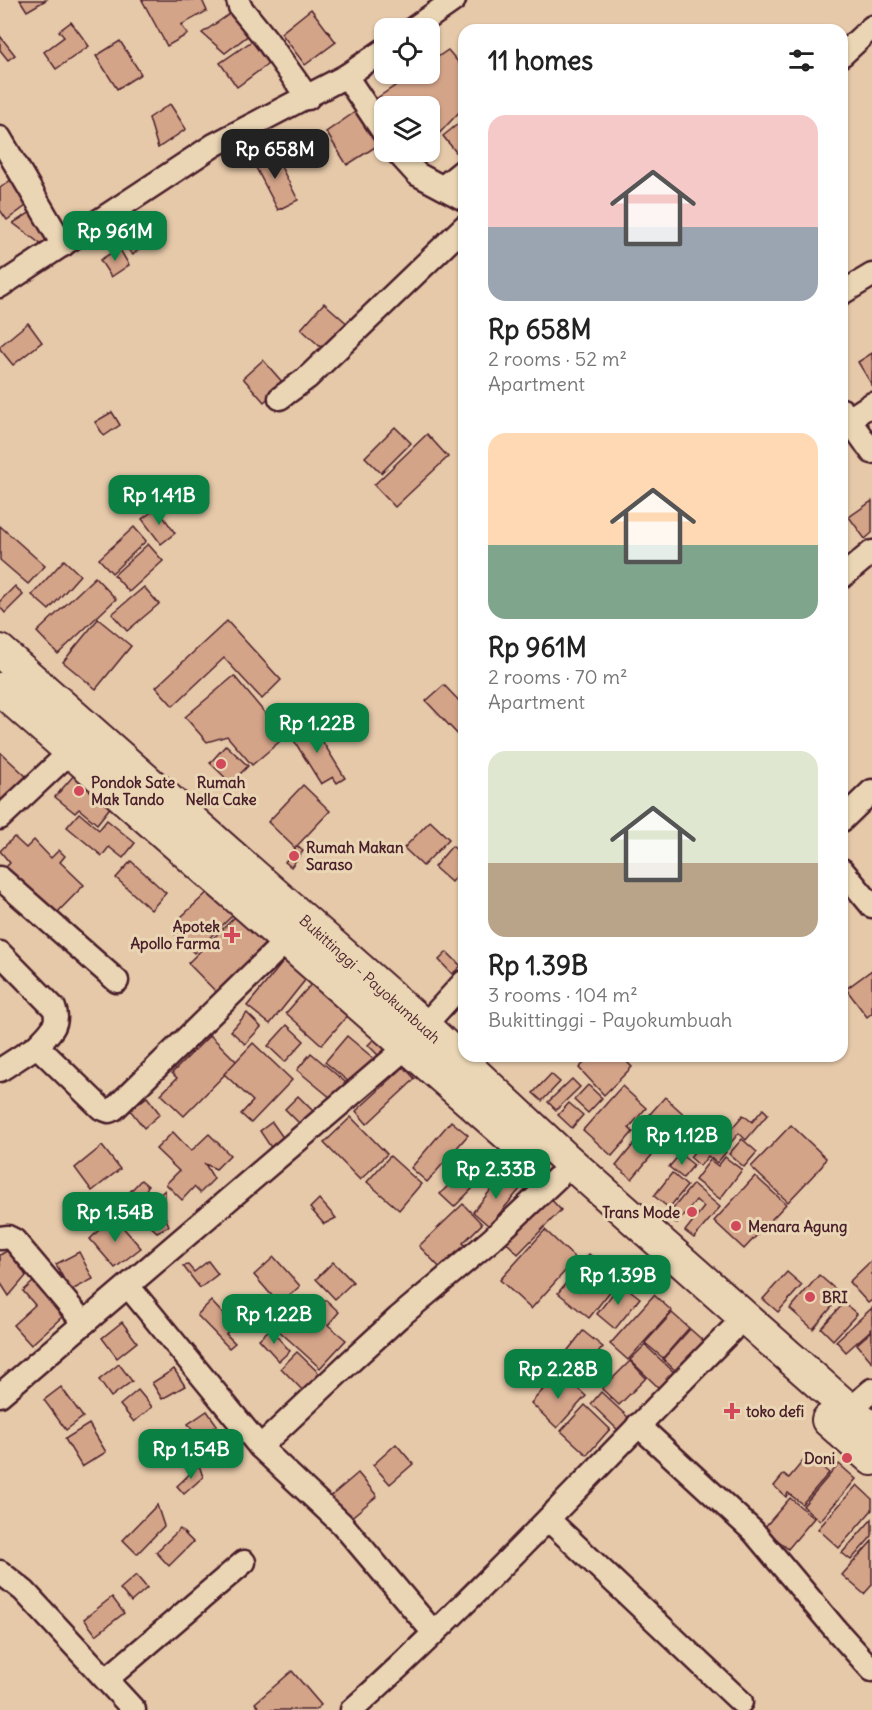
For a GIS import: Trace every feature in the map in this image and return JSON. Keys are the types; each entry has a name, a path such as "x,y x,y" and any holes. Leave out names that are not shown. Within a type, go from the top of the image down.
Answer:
{"highway":[{"name":"Bukittinggi - Payokumbuah","path":"0,651 143,796 207,853 416,1036 565,1158 864,1410"},
{"name":"Bukittinggi - Payokumbuah","path":"0,688 70,752 143,796"},
{"name":"Bukittinggi - Payokumbuah","path":"207,853 286,941 416,1036 557,1178 872,1459"}],"street":[{"path":"238,0 240,7 308,98"},
{"path":"428,18 454,0"},
{"path":"848,49 872,27"},
{"path":"0,286 214,145 277,111 308,98 374,57"},
{"path":"346,76 374,118"},
{"path":"0,138 63,245"},
{"path":"406,162 417,174 458,196"},
{"path":"443,187 458,175"},
{"path":"280,398 307,378 458,233"},
{"path":"848,289 872,275"},
{"path":"848,413 872,404"},
{"path":"848,418 872,452"},
{"path":"848,572 872,552"},
{"path":"0,818 70,752"},
{"path":"848,814 872,791"},
{"path":"848,877 872,906"},
{"path":"0,878 117,981"},
{"path":"37,1046 101,1108 110,1111 286,941"},
{"path":"0,953 54,1008 57,1016 57,1023 37,1046 0,1070"},
{"path":"0,1395 416,1036 458,989"},
{"path":"260,1448 398,1318 491,1240 557,1178"},
{"path":"0,1238 8,1237 14,1240 84,1323"},
{"path":"128,1286 260,1448 342,1524 434,1633"},
{"path":"353,1710 549,1520 731,1331"},
{"path":"638,1425 753,1531 872,1670"},
{"path":"549,1520 741,1702"},
{"path":"107,1680 244,1562"},
{"path":"0,1572 24,1592 134,1710"}],"building":[{"path":"20,0 46,0 27,11"},
{"path":"142,0 202,0 207,11 181,25 188,34 167,46"},
{"path":"311,9 336,42 305,65 281,33"},
{"path":"234,11 250,34 225,53 202,33"},
{"path":"71,22 89,46 56,69 44,52 64,37 59,31"},
{"path":"0,36 15,55 8,60 0,50"},
{"path":"120,41 141,74 117,89 96,56"},
{"path":"252,41 268,64 237,87 220,63"},
{"path":"448,50 458,62 458,113 440,133 440,96 380,96 398,84 440,84 440,55"},
{"path":"170,104 186,129 158,148 149,118"},
{"path":"358,110 374,135 374,148 347,165 326,132"},
{"path":"458,124 458,155 443,136"},
{"path":"272,149 298,200 278,210 252,160"},
{"path":"12,179 30,203 7,220 0,210 0,188"},
{"path":"36,209 51,233 42,245 13,223"},
{"path":"136,234 144,244 133,255 120,241"},
{"path":"119,248 129,265 111,277 100,260"},
{"path":"324,303 350,326 326,352 301,329"},
{"path":"28,323 42,342 13,365 0,346"},
{"path":"872,353 872,385 858,362"},
{"path":"263,360 284,384 264,402 243,378"},
{"path":"112,412 120,425 104,436 95,422"},
{"path":"395,427 411,443 381,473 365,457"},
{"path":"427,434 448,457 395,507 374,485"},
{"path":"872,501 872,533 865,539 849,517"},
{"path":"157,508 175,533 161,544 142,519"},
{"path":"0,526 45,566 28,584 0,560"},
{"path":"134,527 146,541 112,573 99,559"},
{"path":"148,544 163,561 129,592 114,575"},
{"path":"64,560 80,575 49,610 32,595"},
{"path":"95,577 116,599 58,654 37,632"},
{"path":"15,586 23,595 5,613 0,607 0,601"},
{"path":"144,587 159,604 127,631 112,614"},
{"path":"98,619 131,646 96,689 63,662"},
{"path":"227,621 281,680 262,699 224,658 173,706 156,687"},
{"path":"234,676 285,737 252,765 227,736 207,742 185,717"},
{"path":"444,685 458,700 458,735 426,701"},
{"path":"310,721 345,778 337,783 333,777 321,784 293,739 292,732"},
{"path":"226,745 248,766 231,783 210,763"},
{"path":"0,752 27,777 0,807"},
{"path":"75,774 112,805 97,824 79,809 75,813 55,797"},
{"path":"303,785 330,811 295,848 268,822"},
{"path":"79,813 99,830 107,820 135,843 123,858 109,847 102,856 67,827"},
{"path":"430,821 449,839 423,866 404,848"},
{"path":"14,837 26,848 34,840 51,858 59,850 65,856 60,862 84,885 51,919 2,871 10,863 0,851"},
{"path":"297,846 303,851 291,867 285,862"},
{"path":"452,846 458,851 458,874 451,882 434,867"},
{"path":"131,861 166,893 151,910 116,878"},
{"path":"211,889 234,914 194,953 175,934 186,924 180,918"},
{"path":"237,915 269,948 220,996 188,963"},
{"path":"447,952 458,963 458,969 452,974 439,960"},
{"path":"284,961 306,979 270,1024 247,1006"},
{"path":"872,970 872,1013 867,1017 848,992 848,988"},
{"path":"313,982 349,1014 322,1045 286,1013"},
{"path":"247,1013 261,1027 245,1044 231,1031"},
{"path":"287,1025 304,1041 285,1062 268,1046"},
{"path":"380,1033 396,1050 384,1061 368,1045"},
{"path":"210,1035 237,1062 184,1116 161,1094 177,1078 172,1073"},
{"path":"347,1036 378,1062 356,1088 325,1062"},
{"path":"253,1043 292,1080 251,1123 241,1114 253,1101 224,1074"},
{"path":"311,1053 351,1087 337,1103 297,1070"},
{"path":"585,1062 627,1062 632,1067 604,1095 579,1068"},
{"path":"404,1067 415,1079 367,1124 356,1111"},
{"path":"551,1074 560,1082 542,1101 533,1093"},
{"path":"572,1079 580,1087 556,1110 548,1102"},
{"path":"588,1085 602,1098 588,1113 574,1100"},
{"path":"622,1086 646,1108 629,1128 633,1132 612,1156 583,1130"},
{"path":"298,1096 318,1116 305,1129 285,1109"},
{"path":"147,1097 160,1114 144,1128 130,1110"},
{"path":"665,1097 690,1120 675,1137 650,1114"},
{"path":"569,1103 583,1115 572,1128 558,1115"},
{"path":"763,1109 768,1114 746,1140 739,1133 727,1147 721,1141 743,1115 752,1122"},
{"path":"351,1117 387,1154 360,1180 324,1143"},
{"path":"451,1121 468,1135 427,1182 411,1168"},
{"path":"272,1122 287,1143 274,1152 260,1131"},
{"path":"650,1124 666,1138 632,1179 616,1166"},
{"path":"791,1125 826,1158 822,1166 788,1202 751,1167"},
{"path":"173,1132 191,1151 209,1134 230,1155 216,1169 205,1164 214,1179 200,1193 194,1187 182,1200 166,1184 179,1171 156,1149"},
{"path":"707,1136 726,1152 717,1163 708,1156 700,1166 690,1157"},
{"path":"742,1139 757,1152 744,1167 729,1154"},
{"path":"102,1146 120,1169 92,1191 75,1168"},
{"path":"680,1154 694,1165 683,1178 669,1167"},
{"path":"390,1156 421,1184 399,1210 367,1182"},
{"path":"725,1157 742,1170 720,1199 695,1180 710,1160 718,1166"},
{"path":"467,1166 481,1180 454,1207 440,1194"},
{"path":"672,1173 687,1186 669,1208 654,1196"},
{"path":"503,1175 520,1189 489,1226 473,1212"},
{"path":"755,1176 786,1204 744,1249 714,1221"},
{"path":"141,1180 148,1186 146,1190 152,1195 138,1211 124,1198"},
{"path":"693,1184 720,1207 694,1238 685,1231 704,1207 696,1200 677,1224 667,1216"},
{"path":"165,1190 165,1216 169,1226 157,1232 138,1215 154,1206 153,1201"},
{"path":"545,1193 561,1210 518,1254 501,1237"},
{"path":"319,1199 336,1218 324,1224 310,1208"},
{"path":"463,1204 482,1224 463,1243 470,1250 445,1273 419,1246"},
{"path":"113,1216 141,1248 115,1268 90,1239"},
{"path":"545,1230 576,1259 531,1309 500,1280"},
{"path":"10,1249 26,1276 9,1296 0,1282 0,1255"},
{"path":"79,1252 93,1279 70,1291 56,1264"},
{"path":"589,1254 620,1279 589,1318 558,1293"},
{"path":"274,1257 300,1286 265,1318 258,1311 273,1297 254,1275"},
{"path":"872,1260 872,1300 868,1303 849,1282"},
{"path":"208,1261 218,1274 200,1288 183,1266 188,1265 194,1272"},
{"path":"333,1262 353,1282 335,1299 316,1279"},
{"path":"787,1272 802,1285 778,1312 763,1299"},
{"path":"42,1274 72,1308 31,1345 13,1325 35,1305 23,1291"},
{"path":"819,1275 842,1295 813,1329 790,1309"},
{"path":"621,1283 640,1298 615,1329 597,1314"},
{"path":"654,1295 672,1311 628,1360 610,1344"},
{"path":"326,1300 339,1312 328,1325 346,1340 320,1368 278,1330 288,1318 300,1329"},
{"path":"211,1301 234,1326 226,1334 235,1343 229,1348 197,1315"},
{"path":"844,1303 857,1314 833,1340 821,1328"},
{"path":"872,1308 872,1329 846,1352 836,1341"},
{"path":"672,1313 689,1328 663,1358 645,1343"},
{"path":"122,1322 137,1342 117,1358 102,1338"},
{"path":"270,1329 290,1351 279,1361 259,1339"},
{"path":"690,1329 707,1344 680,1375 663,1359"},
{"path":"583,1331 603,1347 584,1370 565,1354"},
{"path":"872,1331 872,1362 857,1344"},
{"path":"645,1345 677,1375 662,1391 630,1360"},
{"path":"297,1352 323,1377 306,1394 281,1368"},
{"path":"630,1361 646,1378 619,1405 602,1389"},
{"path":"119,1364 132,1381 111,1397 99,1380"},
{"path":"174,1369 185,1386 162,1399 152,1383"},
{"path":"559,1372 586,1396 557,1428 531,1403"},
{"path":"61,1387 83,1417 66,1430 44,1400"},
{"path":"138,1390 152,1407 134,1422 120,1405"},
{"path":"601,1392 631,1420 620,1432 591,1404"},
{"path":"585,1405 610,1429 587,1455 561,1431"},
{"path":"207,1411 217,1425 198,1438 188,1424"},
{"path":"89,1424 106,1452 82,1467 65,1439"},
{"path":"396,1444 413,1464 390,1484 373,1465"},
{"path":"808,1455 829,1473 802,1504 788,1493 786,1497 774,1486 784,1474 789,1478"},
{"path":"839,1464 856,1479 820,1521 803,1506"},
{"path":"199,1465 203,1477 184,1494 177,1486"},
{"path":"358,1473 377,1496 349,1519 330,1497"},
{"path":"857,1485 872,1499 872,1510 839,1548 818,1529"},
{"path":"790,1498 814,1518 788,1549 764,1528"},
{"path":"157,1505 164,1526 137,1554 123,1540"},
{"path":"872,1519 872,1536 851,1560 842,1553"},
{"path":"180,1529 193,1542 169,1566 156,1552"},
{"path":"872,1541 872,1585 864,1594 842,1575"},
{"path":"136,1575 147,1588 131,1602 120,1589"},
{"path":"112,1597 124,1613 96,1635 84,1619"},
{"path":"292,1671 321,1705 315,1710 261,1710 255,1703"}],"place":[{"name":"Rumah Nella Cake","path":"221,764"},
{"name":"Pondok Sate Mak Tando","path":"79,791"},
{"name":"Rumah Makan Saraso","path":"294,856"},
{"name":"Apotek Apollo Farma","path":"232,935"},
{"name":"Trans Mode","path":"692,1212"},
{"name":"Menara Agung","path":"736,1226"},
{"name":"BRI","path":"810,1297"},
{"name":"toko defi","path":"732,1411"},
{"name":"Doni","path":"847,1458"}]}
